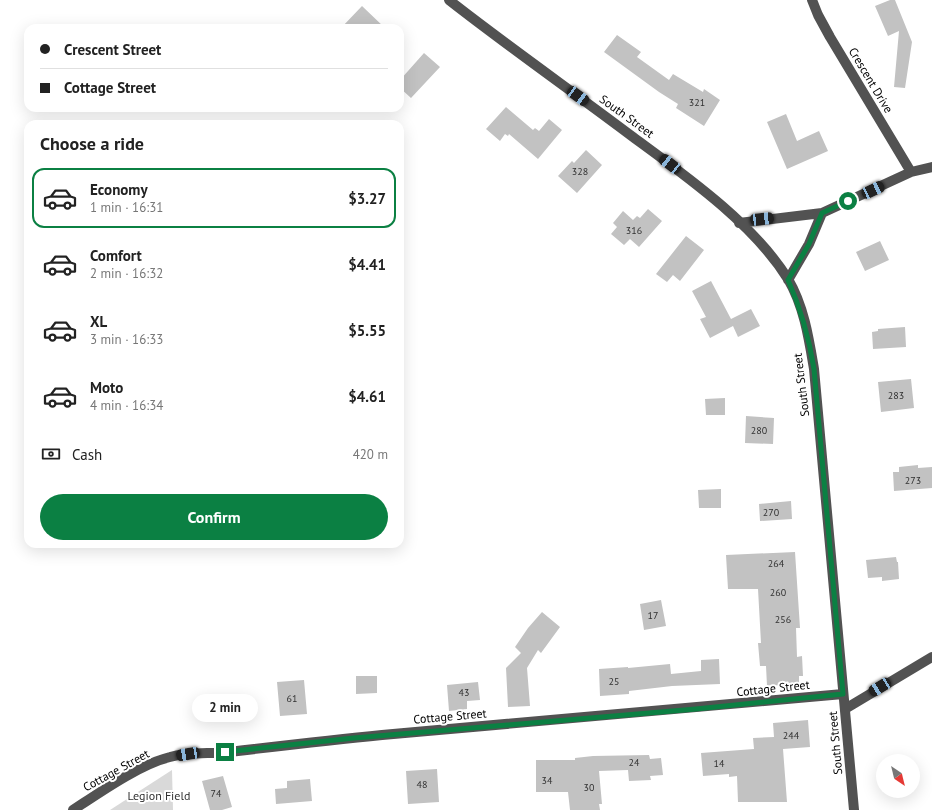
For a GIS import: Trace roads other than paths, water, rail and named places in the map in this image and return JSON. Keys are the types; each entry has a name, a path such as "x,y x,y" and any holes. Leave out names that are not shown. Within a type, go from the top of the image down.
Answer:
{"street":[{"name":"South Street","path":"449,0 660,157 705,193 739,223 774,260 788,280 804,319 814,369 854,810"},
{"name":"Crescent Drive","path":"812,0 830,37 911,172"},
{"path":"739,223 822,213 911,172 932,167"},
{"path":"788,280 809,244 822,213"},
{"path":"845,709 932,657"},
{"name":"Cottage Street","path":"73,810 114,784 152,763 169,757 188,754 225,752 334,740 696,709 843,694"}],"park label":[{"name":"Legion Field","path":"159,795"}]}
